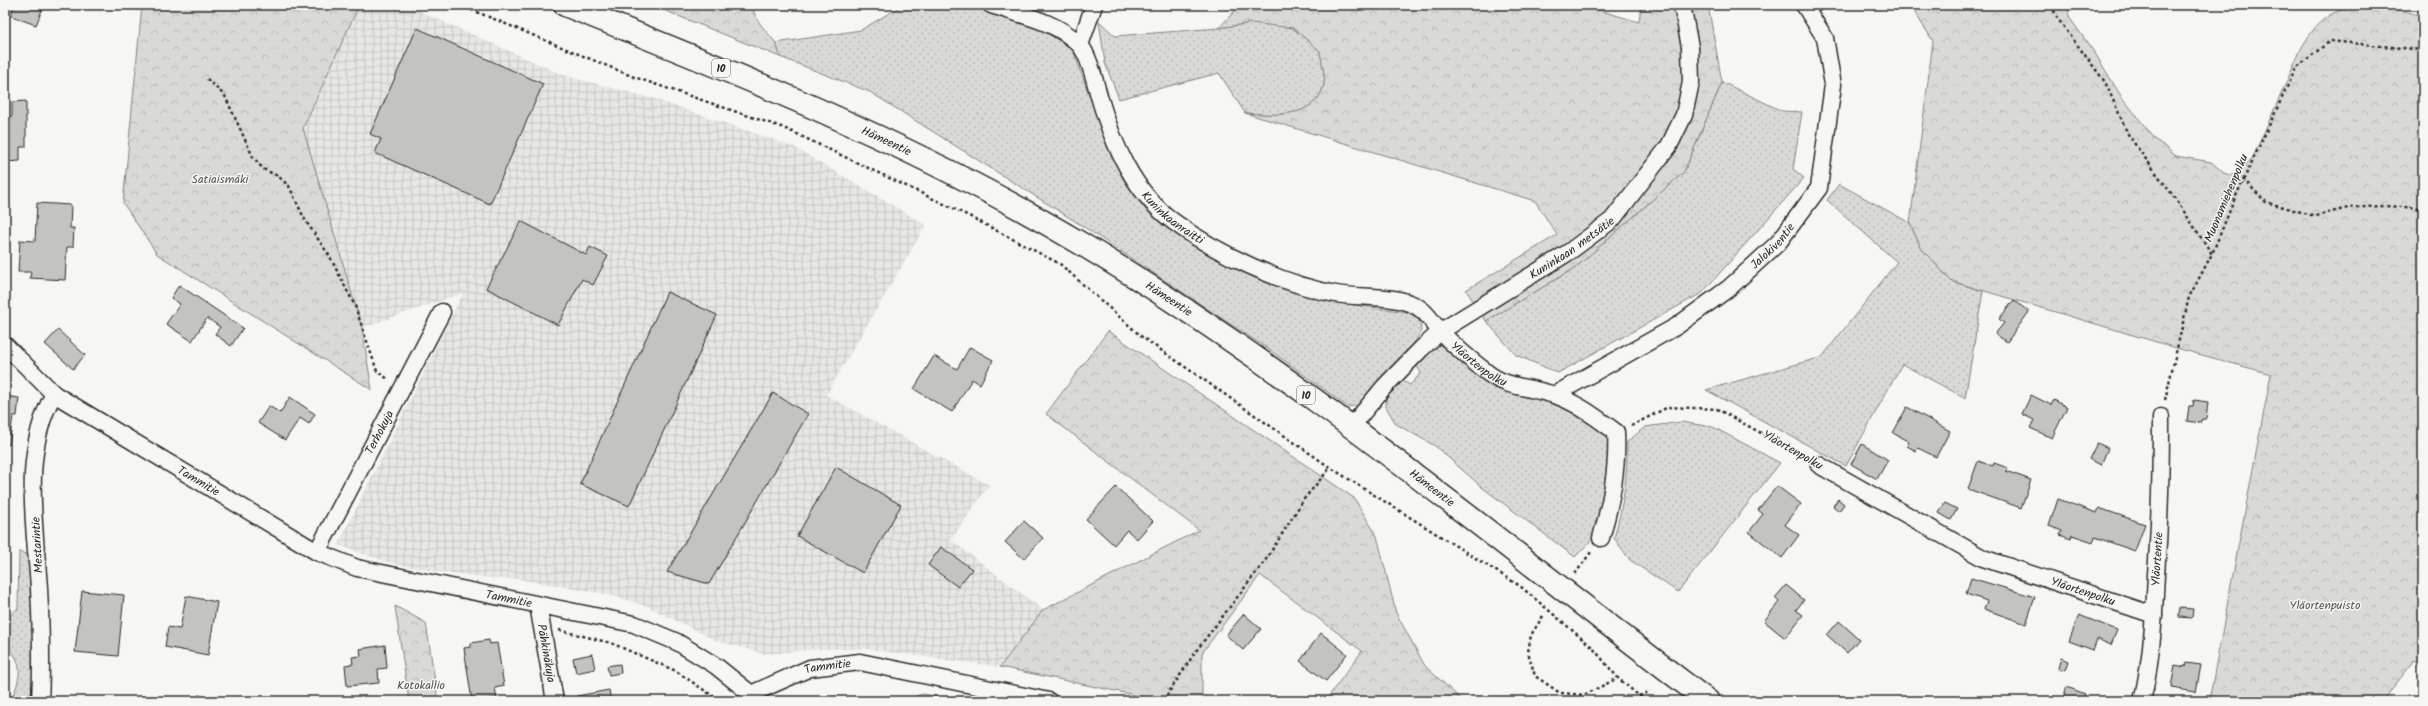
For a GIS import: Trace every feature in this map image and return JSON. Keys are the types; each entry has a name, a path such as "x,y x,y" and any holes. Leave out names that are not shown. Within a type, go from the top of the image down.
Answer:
{"highway":[{"name":"Hämeentie","path":"565,5 800,101 974,184 1077,241 1147,284 1351,427 1708,701"}],"street":[{"name":"Kuninkaanraitti","path":"991,5 1058,28 1080,45 1091,70 1117,147 1132,178 1152,203 1174,222 1244,263 1290,280 1333,293 1411,303 1426,312 1441,331"},
{"path":"1080,45 1094,5"},
{"name":"Kuninkaan metsätie","path":"1351,427 1384,387 1441,331 1569,252 1612,220 1669,146 1684,115 1691,82 1690,47 1682,5"},
{"name":"Jalokiventie","path":"1554,395 1677,326 1729,288 1778,243 1819,188 1833,85 1826,38 1804,5"},
{"name":"Terhokuja","path":"317,552 442,312"},
{"name":"Yläortenpolku","path":"1441,331 1465,355 1491,376 1517,387 1554,395 1593,415 1616,432"},
{"name":"Tammitie","path":"5,345 54,394 317,552 363,570 538,606 584,612 634,624 678,642 716,666 753,698 810,668 860,662 1049,701"},
{"name":"Mestarintie","path":"40,701 41,624 33,474 38,434 44,410 54,394"},
{"name":"Yläortentie","path":"2142,701 2151,663 2161,494 2161,416"},
{"path":"1601,538 1612,498 1617,456 1616,432"},
{"name":"Yläortenpolku","path":"1819,465 1983,558 2154,614"},
{"name":"Pähkinäkuja","path":"538,606 555,701"}],"path":[{"path":"460,5 634,77 784,128 967,214 1060,264 1142,337 1331,468 1520,586 1592,646 1618,678 1645,701"},
{"name":"Muonamiehenpolku","path":"2051,5 2058,19 2105,82 2129,136 2179,204 2212,254"},
{"name":"Muonamiehenpolku","path":"2212,254 2243,179 2296,68 2330,41 2423,50"},
{"path":"207,79 225,96 253,157 263,169 278,176 288,186 305,220 329,255 355,306 377,371 403,389"},
{"path":"2243,179 2266,202 2315,216 2348,208 2384,206 2423,208"},
{"path":"2161,416 2189,297 2212,254"},
{"name":"Yläortenpolku","path":"1616,432 1644,421 1668,407 1717,409 1819,465"},
{"path":"1163,701 1196,651 1265,561 1304,499 1331,468"},
{"path":"1575,574 1601,538"},
{"path":"1543,616 1531,635 1528,652 1534,676 1560,693 1584,695 1618,678"},
{"path":"541,626 611,642 676,671 720,701"},
{"path":"1639,696 1650,691"}],"shaded area":[{"path":"359,5 406,5 563,75 658,100 794,147 926,225 826,395 989,485 951,540 1043,610 1000,667 868,649 818,649 765,654 717,641 649,607 611,595 518,579 497,579 426,570 387,562 338,545 463,293 362,328 303,128"}],"green space":[{"name":"Satiaismäki","path":"142,5 359,5 303,128 362,328 372,390 157,254 123,203"},
{"path":"651,5 753,5 755,16 776,44 780,57"},
{"path":"903,5 973,5 994,15 1046,32 1073,50 1109,151 1125,182 1145,209 1169,229 1240,271 1331,302 1408,312 1420,321 1421,331 1414,344 1363,404 1348,407 1274,353 1081,225 870,92 780,57 776,43 861,30"},
{"path":"1240,5 1581,5 1639,22 1641,5 1708,5 1722,82 1684,172 1575,268 1486,321 1466,290 1557,235 1535,201 1245,113 1279,114 1302,110 1312,104 1319,96 1324,85 1324,77 1320,51 1293,28 1251,23 1219,28"},
{"name":"Yläortenpuisto","path":"1910,5 2068,5 2069,17 2096,55 2121,96 2155,139 2176,156 2211,162 2224,173 2231,175 2245,166 2253,157 2302,47 2309,35 2325,18 2342,10 2364,7 2384,8 2412,13 2423,17 2423,667 2415,660 2382,701 2209,701 2271,374 2180,349 1951,281 1921,248 1910,223 1933,41"},
{"path":"1099,21 1115,36 1219,28 1251,23 1276,24 1293,28 1320,51 1324,73 1324,85 1319,96 1312,104 1303,110 1280,114 1245,113 1219,73 1119,99 1105,63"},
{"path":"1722,82 1782,111 1802,112 1793,169 1804,178 1702,293 1558,373 1516,355 1486,321 1575,268 1684,172"},
{"path":"1839,184 1910,223 1921,248 1951,281 1983,291 1965,398 1902,364 1846,466 1706,390 1822,357 1897,262 1827,200"},
{"path":"1108,331 1354,498 1377,536 1396,613 1425,666 1463,701 1325,701 1362,651 1260,575 1202,653 1202,701 1163,701 1000,667 1043,610 1199,530 1046,414"},
{"path":"1439,345 1453,353 1471,370 1496,388 1551,399 1592,424 1607,436 1610,445 1608,471 1598,533 1575,557 1483,488 1435,446 1396,424 1386,407 1386,394 1401,380 1410,385 1421,373 1417,366 1423,355"},
{"path":"1681,422 1713,427 1780,463 1678,592 1630,560 1614,538 1624,490 1627,466 1627,442 1645,427"},
{"path":"19,552 30,555 35,611 32,701 10,701 14,694 19,672 16,658 12,652 5,647 5,620 18,608"},
{"name":"Kotokallio","path":"395,606 426,623 438,701 409,701"},
{"path":"923,694 960,701 900,701"}],"building":[{"path":"14,5 44,5 36,25 11,16"},
{"path":"417,28 543,84 490,204 375,153 381,139 370,134"},
{"path":"26,101 26,147 20,147 20,161 5,162 5,117 12,116 12,102"},
{"path":"37,203 71,205 70,228 74,228 73,247 67,247 65,280 30,278 31,272 18,272 20,240 35,241"},
{"path":"521,221 586,255 590,247 608,256 593,285 582,279 558,325 486,288"},
{"path":"179,285 243,328 231,346 215,334 220,327 207,318 192,341 166,324 180,304 171,298"},
{"path":"667,292 717,315 629,506 580,484"},
{"path":"2014,300 2029,312 2007,342 1995,334 2004,323 1999,319"},
{"path":"58,330 85,355 73,369 45,344"},
{"path":"970,347 993,360 980,384 972,379 952,412 914,389 934,356 957,369"},
{"path":"773,393 808,414 709,584 667,572"},
{"path":"2031,395 2051,405 2054,400 2067,407 2052,438 2030,428 2034,420 2022,414"},
{"path":"5,396 19,398 17,416 13,416 9,445 5,444"},
{"path":"290,397 315,414 309,424 300,418 285,440 258,423 269,406 280,413"},
{"path":"2194,400 2208,402 2206,419 2202,419 2201,423 2187,421 2189,406 2193,406"},
{"path":"1907,407 1950,431 1936,457 1918,448 1916,451 1907,446 1909,442 1893,433"},
{"path":"2097,443 2108,448 2101,465 2089,459"},
{"path":"1862,444 1888,460 1877,479 1851,464"},
{"path":"1978,461 1993,466 1994,463 2008,468 2006,471 2031,480 2021,508 1968,489"},
{"path":"836,467 901,505 863,573 797,536"},
{"path":"1777,486 1801,504 1785,525 1799,535 1782,558 1749,532 1763,514 1758,510"},
{"path":"1116,487 1153,521 1137,539 1127,530 1114,545 1086,519"},
{"path":"1838,499 1844,504 1839,511 1833,506"},
{"path":"2058,499 2097,513 2099,508 2145,524 2135,551 2095,537 2093,542 2072,535 2071,539 2060,535 2062,531 2049,526"},
{"path":"1945,503 1957,509 1951,520 1939,513"},
{"path":"1024,521 1043,538 1024,559 1005,542"},
{"path":"941,547 972,569 958,587 928,565"},
{"path":"1971,578 2035,597 2026,624 1984,609 1987,601 1966,594"},
{"path":"1786,585 1804,600 1796,610 1803,615 1785,638 1764,621 1779,602 1775,598"},
{"path":"82,591 124,595 118,656 75,652"},
{"path":"186,596 217,602 208,655 165,647 168,627 180,629"},
{"path":"2180,608 2193,609 2192,618 2179,617"},
{"path":"1244,614 1261,629 1243,650 1226,635"},
{"path":"2079,615 2117,630 2111,645 2097,639 2093,650 2069,641"},
{"path":"1839,621 1859,639 1847,653 1827,635"},
{"path":"1321,633 1347,654 1326,681 1300,661"},
{"path":"489,640 490,644 497,643 504,686 495,688 497,698 472,701 464,648 471,647 471,643"},
{"path":"385,645 387,668 378,669 379,683 347,686 345,665 353,664 352,657 361,656 360,649"},
{"path":"592,654 595,669 576,673 573,658"},
{"path":"2061,658 2068,661 2065,670 2058,668"},
{"path":"2186,663 2201,665 2196,692 2171,688 2175,665 2185,667"},
{"path":"620,664 621,673 609,675 607,666"},
{"path":"2067,687 2085,694 2083,701 2062,701"},
{"path":"609,690 611,701 578,701 577,696"},
{"path":"198,695 222,701 196,701"}]}
